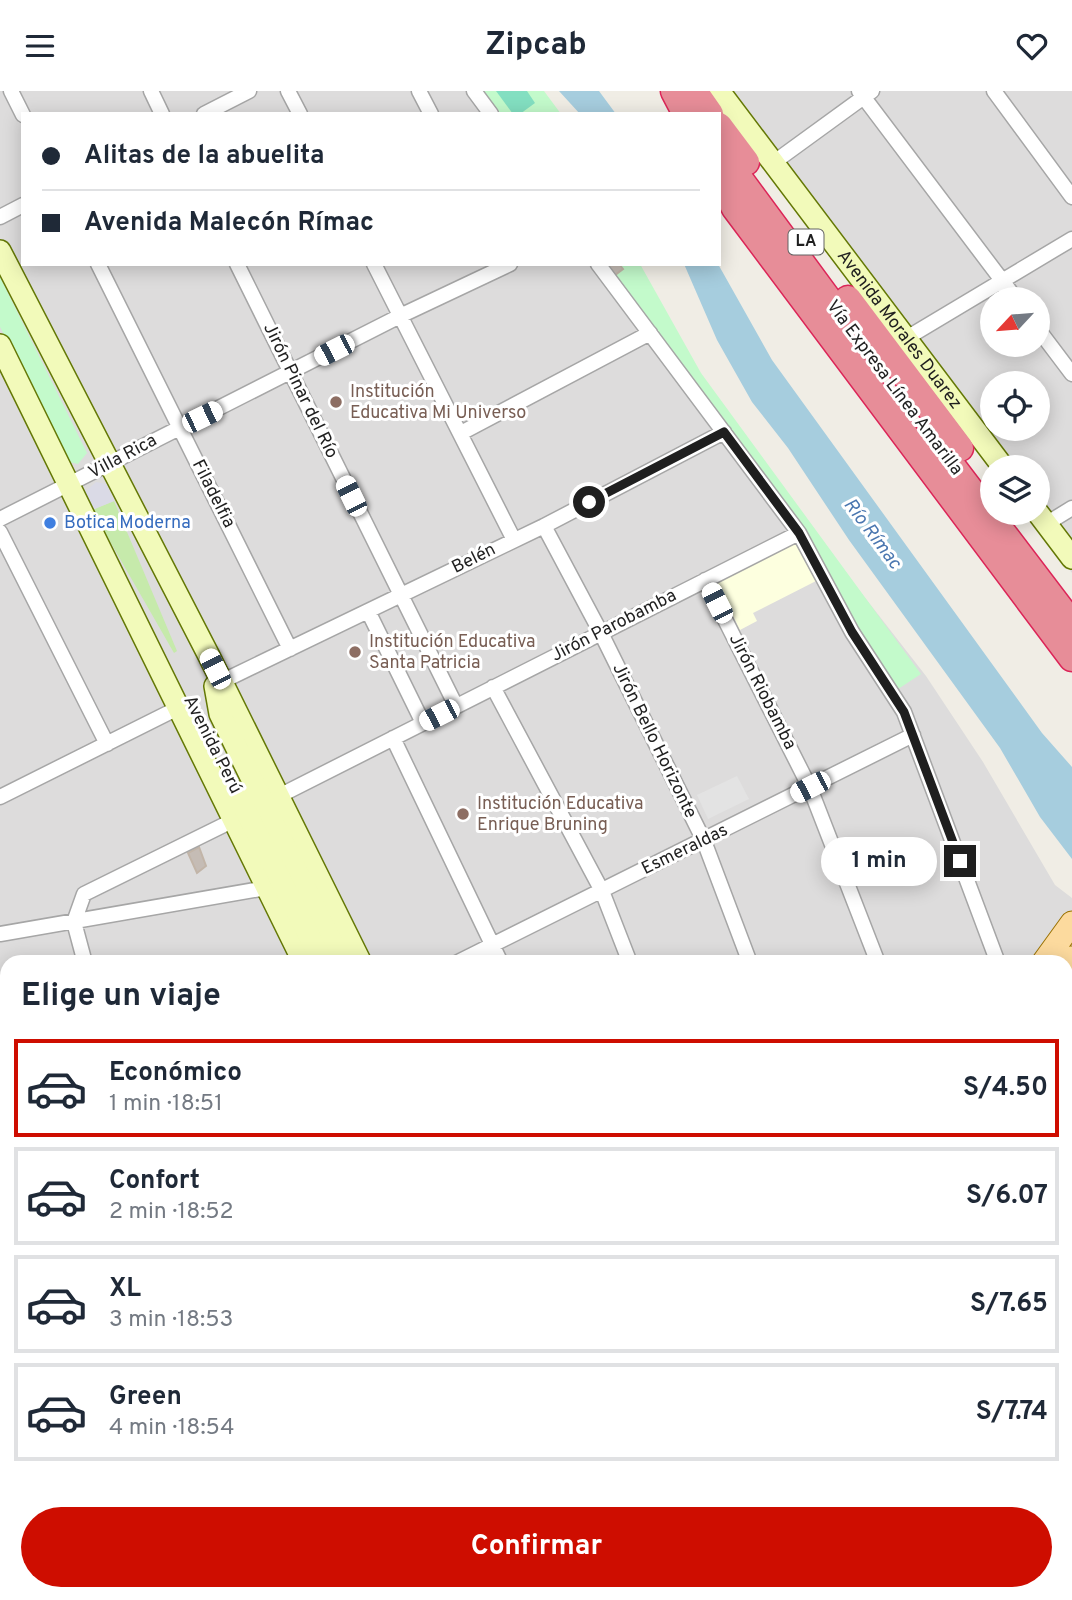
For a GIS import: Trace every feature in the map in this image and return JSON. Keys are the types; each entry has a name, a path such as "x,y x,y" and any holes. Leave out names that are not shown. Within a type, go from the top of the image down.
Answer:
{"highway":[{"path":"675,91 685,112"},
{"path":"675,91 691,112"},
{"path":"694,91 709,112"},
{"name":"Vía Expresa Línea Amarilla","path":"721,129 980,475"},
{"name":"Vía Expresa Línea Amarilla","path":"721,154 878,369 1072,624"},
{"path":"721,181 735,208 1072,658"},
{"path":"1018,525 1072,597"}],"main road":[{"name":"Avenida Morales Duarez","path":"719,91 994,455"},
{"name":"Avenida Perú","path":"0,251 209,656 357,955"},
{"name":"Avenida Perú","path":"0,345 300,955"},
{"path":"1047,525 1072,558"},
{"name":"Avenida Perú","path":"94,533 168,657 319,955"},
{"name":"Avenida Perú","path":"209,656 220,714 338,955"},
{"path":"1049,955 1072,923"}],"street":[{"path":"11,91 22,112"},
{"path":"151,91 161,112"},
{"path":"208,112 249,91"},
{"path":"288,91 299,112"},
{"path":"419,91 429,112"},
{"path":"474,91 490,112"},
{"path":"993,91 1072,197"},
{"path":"773,163 865,93 1007,287"},
{"path":"0,217 21,206"},
{"path":"905,339 1072,239"},
{"name":"Filadelfia","path":"99,266 290,649"},
{"name":"Jirón Pinar del Río","path":"238,266 456,706"},
{"path":"375,266 514,540"},
{"name":"Villa Rica","path":"0,519 70,486 400,316 505,266"},
{"path":"600,266 799,533 852,632 904,712 995,955"},
{"path":"461,433 650,333"},
{"path":"1050,344 1072,374"},
{"name":"Belén","path":"221,682 544,526 724,432"},
{"path":"1050,515 1072,508"},
{"name":"Jirón Bello Horizonte","path":"544,526 601,633 704,841 747,955"},
{"path":"0,532 107,744"},
{"name":"Jirón Parobamba","path":"279,796 799,533"},
{"name":"Jirón Riobamba","path":"705,580 810,787 875,955"},
{"path":"368,611 423,723"},
{"path":"493,687 602,891 627,955"},
{"path":"0,797 180,707"},
{"name":"Esmeraldas","path":"472,955 913,735"},
{"path":"393,738 498,955"},
{"path":"83,955 74,922 84,894 234,820"},
{"path":"0,934 266,888"}],"shaded area":[{"path":"0,91 509,91 523,112 21,112 21,266 624,266 778,486 926,676 983,762 1055,885 1072,898 1072,955 0,955"},
{"path":"707,91 1072,91 1072,573 1035,525 1050,525 1050,455 983,455"},
{"path":"96,482 106,484 114,501 92,510 85,492"},
{"path":"799,542 818,580 753,613 757,621 740,630 717,583"},
{"path":"737,776 749,799 708,819 697,795"}],"green space":[{"path":"480,91 544,91 560,112 495,112"},
{"path":"496,91 527,91 535,103 523,112 512,112"},
{"path":"605,266 641,266 701,373 921,674 895,691 849,620 812,546"},
{"path":"0,277 87,453 78,464 69,462 0,327"},
{"path":"114,501 177,651 174,653 92,510"}],"water":[{"path":"559,91 599,91 615,112 578,112"},
{"name":"Río Rímac","path":"685,266 719,266 772,360 1042,733 1072,767 1072,859 1040,817 1000,748 849,540 788,448 752,402 717,340"}],"building":[{"path":"608,266 621,266 623,269 615,275"},
{"path":"199,847 206,866 197,873 188,853"}],"place":[{"name":"Institución Educativa Mi Universo","path":"336,402"},
{"name":"Botica Moderna","path":"50,523"},
{"name":"Institución Educativa Santa Patricia","path":"355,652"},
{"name":"Institución Educativa Enrique Bruning","path":"463,814"}],"route":[{"path":"589,502 724,432 799,533 852,632 904,712 960,861"}]}
